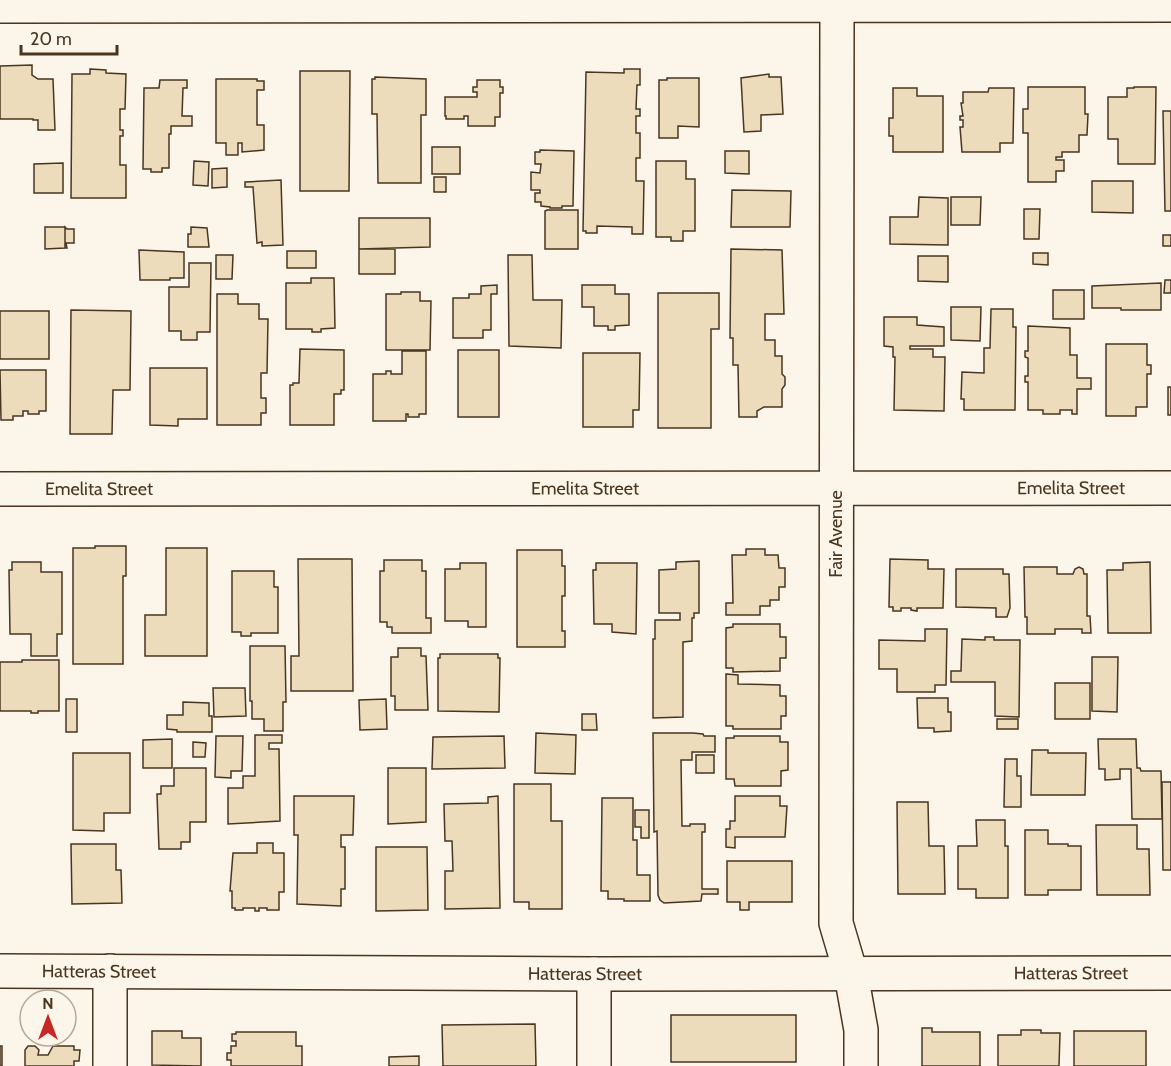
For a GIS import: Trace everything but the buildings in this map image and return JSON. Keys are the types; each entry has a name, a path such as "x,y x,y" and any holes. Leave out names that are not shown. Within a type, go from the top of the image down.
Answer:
{"street":[{"path":"0,6 837,3 1171,5"},
{"name":"Fair Avenue","path":"837,3 836,923 851,974 861,1030 861,1066"},
{"name":"Emelita Street","path":"0,489 1171,488"},
{"name":"Hatteras Street","path":"0,970 594,974 1171,973"},
{"path":"110,971 110,1066"},
{"path":"594,974 594,1066"}]}
